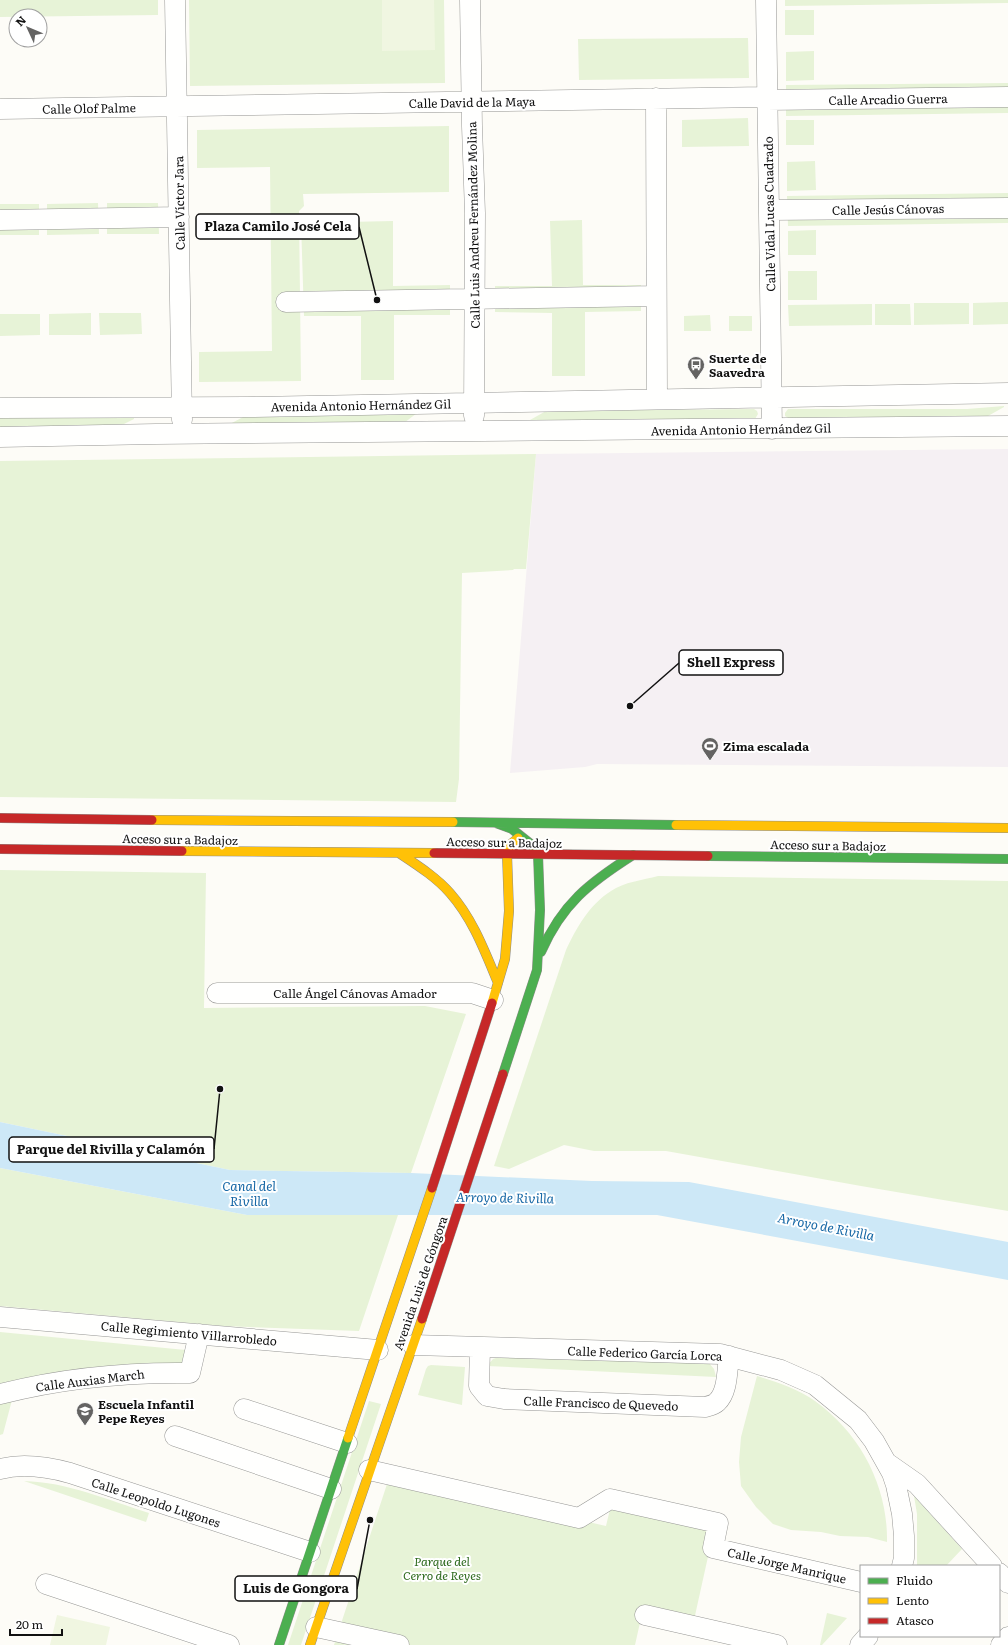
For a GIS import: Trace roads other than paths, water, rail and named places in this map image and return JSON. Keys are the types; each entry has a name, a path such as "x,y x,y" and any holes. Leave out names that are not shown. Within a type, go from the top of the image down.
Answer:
{"main road":[{"name":"Acceso sur a Badajoz","path":"0,818 1008,828"},
{"path":"496,823 512,829 532,845 538,854"},
{"path":"507,854 512,843 521,836 532,829 547,824"},
{"name":"Acceso sur a Badajoz","path":"0,849 1008,859"},
{"path":"399,853 440,883 464,912 477,933 496,991"},
{"name":"Avenida Luis de Góngora","path":"279,1645 418,1230 496,991 504,959 509,911 507,854"},
{"name":"Avenida Luis de Góngora","path":"313,1636 413,1344 537,970 540,910 538,854"},
{"path":"538,961 552,930 573,899 588,885 633,855"}],"street":[{"name":"Calle Víctor Jara","path":"176,0 182,420"},
{"name":"Calle Luis Andreu Fernández Molina","path":"470,0 471,102 475,213 474,417"},
{"name":"Calle Vidal Lucas Cuadrado","path":"766,0 772,429"},
{"name":"Calle Arcadio Guerra","path":"767,98 1008,97"},
{"name":"Calle David de la Maya","path":"177,106 656,98 767,98"},
{"path":"656,98 655,296 657,399"},
{"name":"Calle Olof Palme","path":"0,109 177,106"},
{"name":"Calle Jesús Cánovas","path":"769,210 1008,208"},
{"path":"0,220 179,218"},
{"path":"286,302 655,296"},
{"name":"Avenida Antonio Hernández Gil","path":"0,408 404,432 556,401 1008,393"},
{"name":"Avenida Antonio Hernández Gil","path":"0,437 123,436 182,420 248,407 772,429 1008,426"},
{"path":"979,427 1003,413 1008,413"},
{"name":"Calle Ángel Cánovas Amador","path":"217,993 472,993 496,991"},
{"name":"Calle Regimiento Villarrobledo","path":"0,1317 378,1350"},
{"name":"Calle Auxias March","path":"0,1394 36,1385 106,1375 157,1372 190,1373 199,1334"},
{"name":"Calle Federico García Lorca","path":"413,1344 720,1354 780,1370 815,1385 858,1420 874,1441 892,1473 902,1514 904,1550 902,1565"},
{"name":"Calle Francisco de Quevedo","path":"480,1347 479,1386 487,1396 504,1399 705,1407 716,1403 724,1393 729,1356"},
{"path":"244,1409 347,1443"},
{"path":"175,1436 331,1489"},
{"path":"885,1462 917,1484 991,1565"},
{"name":"Calle Leopoldo Lugones","path":"0,1469 18,1466 70,1473 310,1552"},
{"name":"Calle Jorge Manrique","path":"369,1470 580,1518 610,1499 718,1523 713,1548 860,1582"},
{"path":"1000,1575 1008,1583"},
{"path":"46,1584 230,1645"},
{"path":"645,1615 777,1645"},
{"path":"313,1636 399,1645"},
{"path":"860,1645 867,1637"},
{"path":"1001,1645 1008,1637"}],"water":[{"name":"Canal del Rivilla","path":"0,1122 230,1170 411,1173 592,1181 689,1182 1008,1242 1008,1280 657,1215 247,1215 0,1168"}],"place":[{"name":"Plaza Camilo José Cela","path":"377,300"},
{"name":"Suerte de Saavedra","path":"696,380"},
{"name":"Shell Express","path":"630,706"},
{"name":"Zima escalada","path":"710,761"},
{"name":"Parque del Rivilla y Calamón","path":"220,1089"},
{"name":"Escuela Infantil Pepe Reyes","path":"85,1426"},
{"name":"Luis de Gongora","path":"370,1520"}],"water label":[{"name":"Arroyo de Rivilla","path":"505,1197"},
{"name":"Arroyo de Rivilla","path":"826,1226"}],"park label":[{"name":"Parque del Cerro de Reyes","path":"442,1568"}]}
